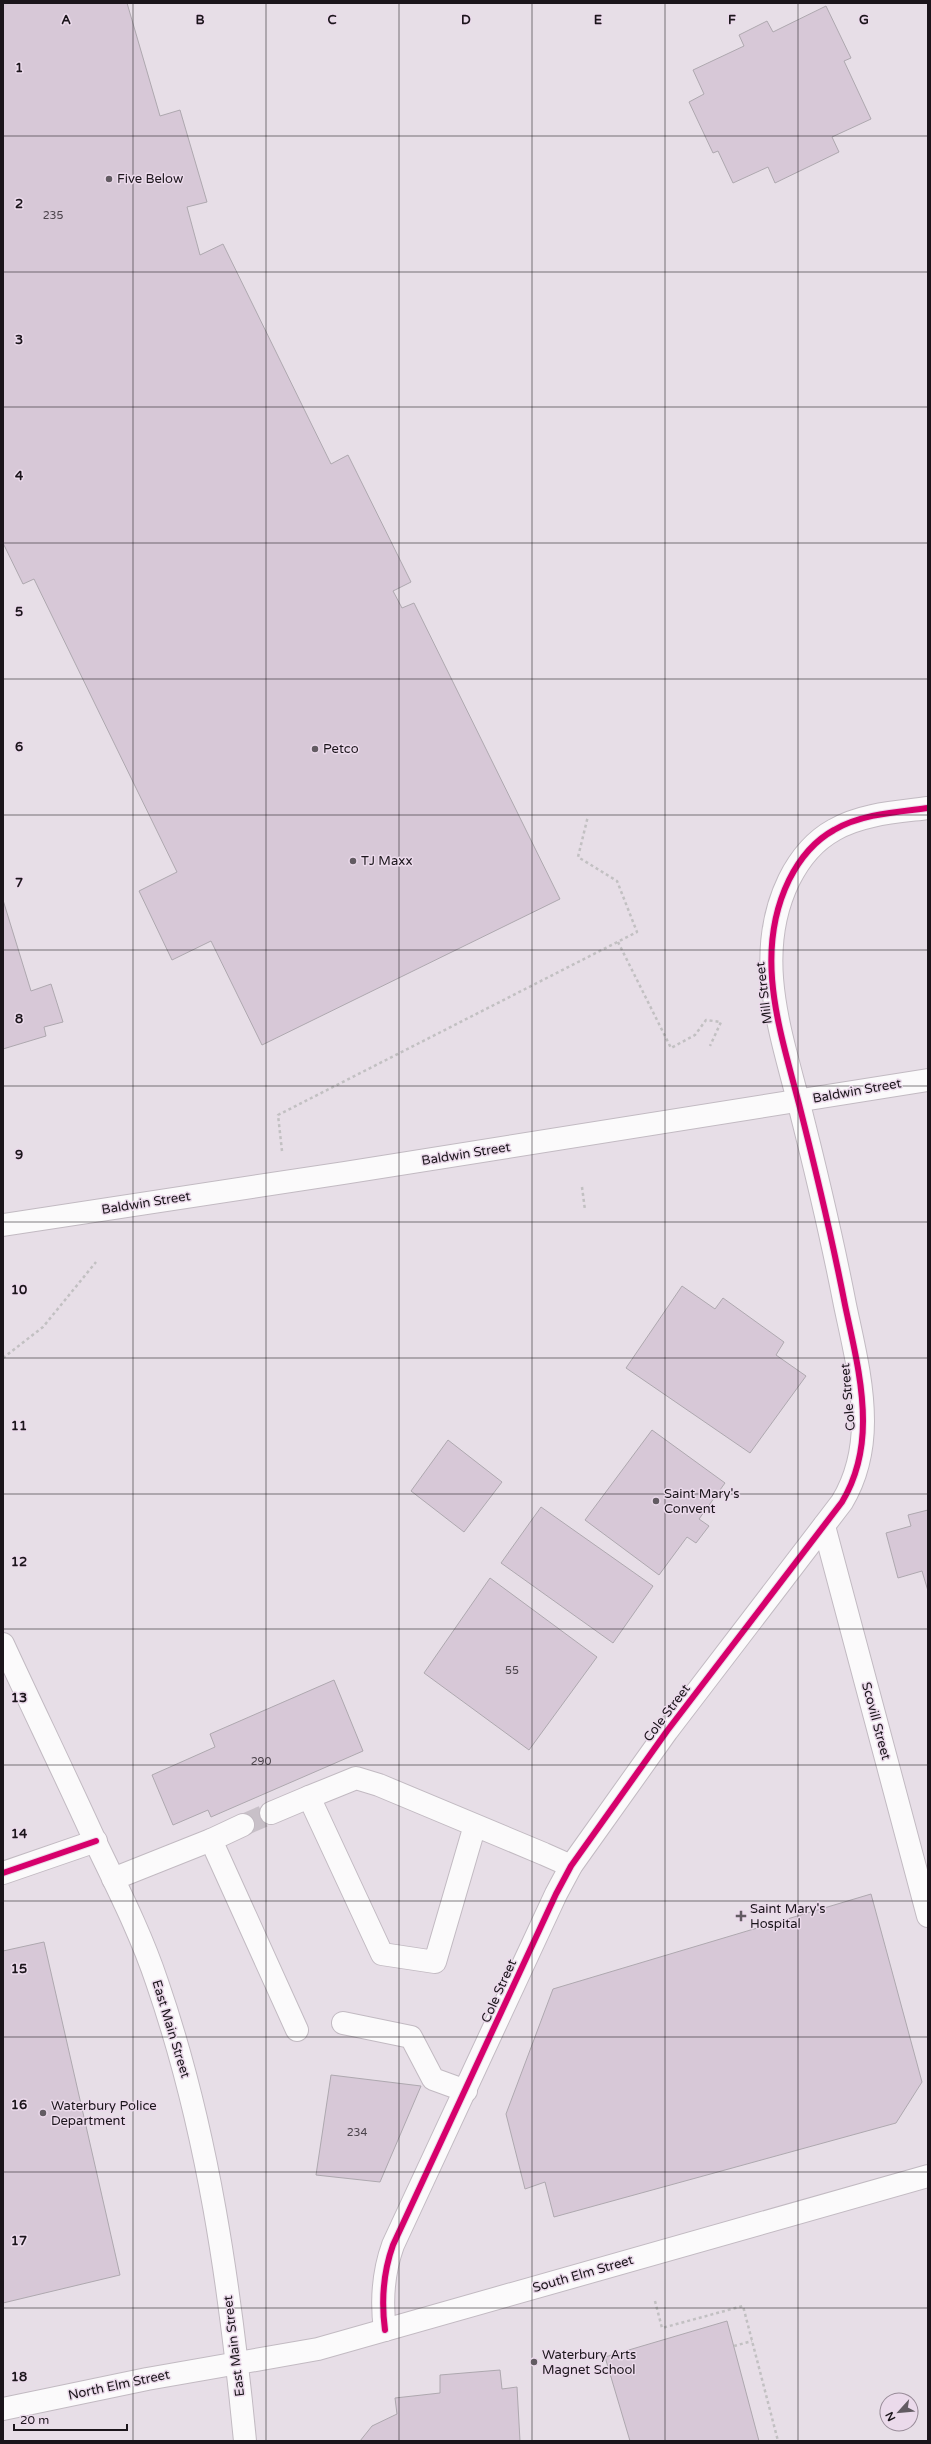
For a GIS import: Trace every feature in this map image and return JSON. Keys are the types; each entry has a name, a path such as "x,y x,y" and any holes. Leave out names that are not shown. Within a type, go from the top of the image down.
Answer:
{"main road":[{"name":"Mill Street","path":"798,1101 781,1036 771,978 774,923 784,891 791,875 809,850 834,830 871,817 928,808"},
{"name":"Baldwin Street","path":"3,1225 286,1182 928,1080"},
{"name":"Cole Street","path":"385,2330 382,2308 383,2287 386,2266 391,2250 556,1894 571,1866 667,1731 824,1526 851,1487 861,1450 863,1421 854,1350 798,1101"},
{"name":"Scovill Street","path":"824,1526 928,1916"},
{"name":"East Main Street","path":"3,1644 114,1879 156,1980 179,2050 197,2117 212,2194 236,2363 245,2441"},
{"path":"271,1814 356,1778 379,1785 571,1866"},
{"path":"309,1797 382,1954 435,1962 475,1825"},
{"path":"114,1879 211,1840 243,1825"},
{"path":"211,1840 298,2030"},
{"path":"3,1873 96,1841"},
{"path":"343,2023 411,2037 433,2079 466,2091"},
{"name":"South Elm Street","path":"236,2363 318,2349 928,2176"},
{"name":"North Elm Street","path":"3,2409 147,2379 236,2363"}],"path":[{"path":"286,1182 278,1115 637,932 617,881 578,857 588,816"},
{"path":"618,942 671,1048 695,1035 706,1020 720,1022 710,1046"},
{"path":"582,1187 585,1210"},
{"path":"3,1358 43,1327 96,1262"},
{"path":"655,2301 662,2328 743,2306 778,2441"},
{"path":"734,2346 752,2340"}],"building":[{"path":"3,3 127,3 160,116 180,110 207,202 187,207 200,255 223,244 331,464 348,455 411,582 393,591 402,608 414,603 560,899 262,1045 211,941 172,960 139,891 177,872 34,579 23,584 3,543"},
{"path":"826,6 851,58 844,61 871,119 832,137 839,152 775,183 768,167 733,183 718,151 713,153 689,102 704,94 693,70 744,46 739,35 767,21 773,32"},
{"path":"3,900 31,991 51,984 63,1022 44,1027 46,1036 3,1049"},
{"path":"682,1286 715,1309 723,1298 784,1342 776,1355 806,1376 750,1453 626,1368"},
{"name":"Saint Mary's Convent","path":"652,1430 725,1483 699,1519 709,1526 696,1543 687,1537 659,1575 585,1520"},
{"path":"448,1440 502,1482 464,1532 411,1491"},
{"path":"541,1507 653,1586 613,1643 501,1563"},
{"path":"928,1510 928,1591 922,1571 898,1578 886,1533 911,1526 908,1515"},
{"path":"490,1578 597,1657 529,1750 424,1673"},
{"path":"334,1680 363,1751 211,1817 208,1810 173,1825 152,1775 215,1747 210,1734"},
{"path":"871,1894 922,2082 896,2123 554,2217 545,2182 525,2189 506,2114 553,1989"},
{"name":"Waterbury Police Department","path":"44,1942 120,2275 3,2303 3,1951"},
{"path":"331,2075 421,2086 380,2182 316,2175"},
{"path":"727,2321 759,2441 630,2441 605,2357"},
{"path":"500,2370 502,2389 517,2387 520,2441 360,2441 372,2426 397,2414 395,2398 440,2393 440,2375"}],"tunnel":[{"path":"243,1825 271,1813"}],"cycle path":[{"path":"385,2330 383,2297 385,2276 393,2245 556,1894 571,1866 667,1731 842,1502 852,1483 858,1463 863,1432 863,1406 859,1377 824,1204 778,1020 773,992 771,964 773,936 778,908 789,880 802,858 827,834 856,820 867,817 892,812 928,808"},
{"path":"3,1873 96,1841"}],"place":[{"name":"Five Below","path":"109,179"},
{"name":"Petco","path":"315,749"},
{"name":"TJ Maxx","path":"353,861"},
{"name":"Saint Mary's Convent","path":"656,1501"},
{"name":"Saint Mary's Hospital","path":"741,1916"},
{"name":"Waterbury Police Department","path":"43,2113"},
{"name":"Waterbury Arts Magnet School","path":"534,2362"}]}
